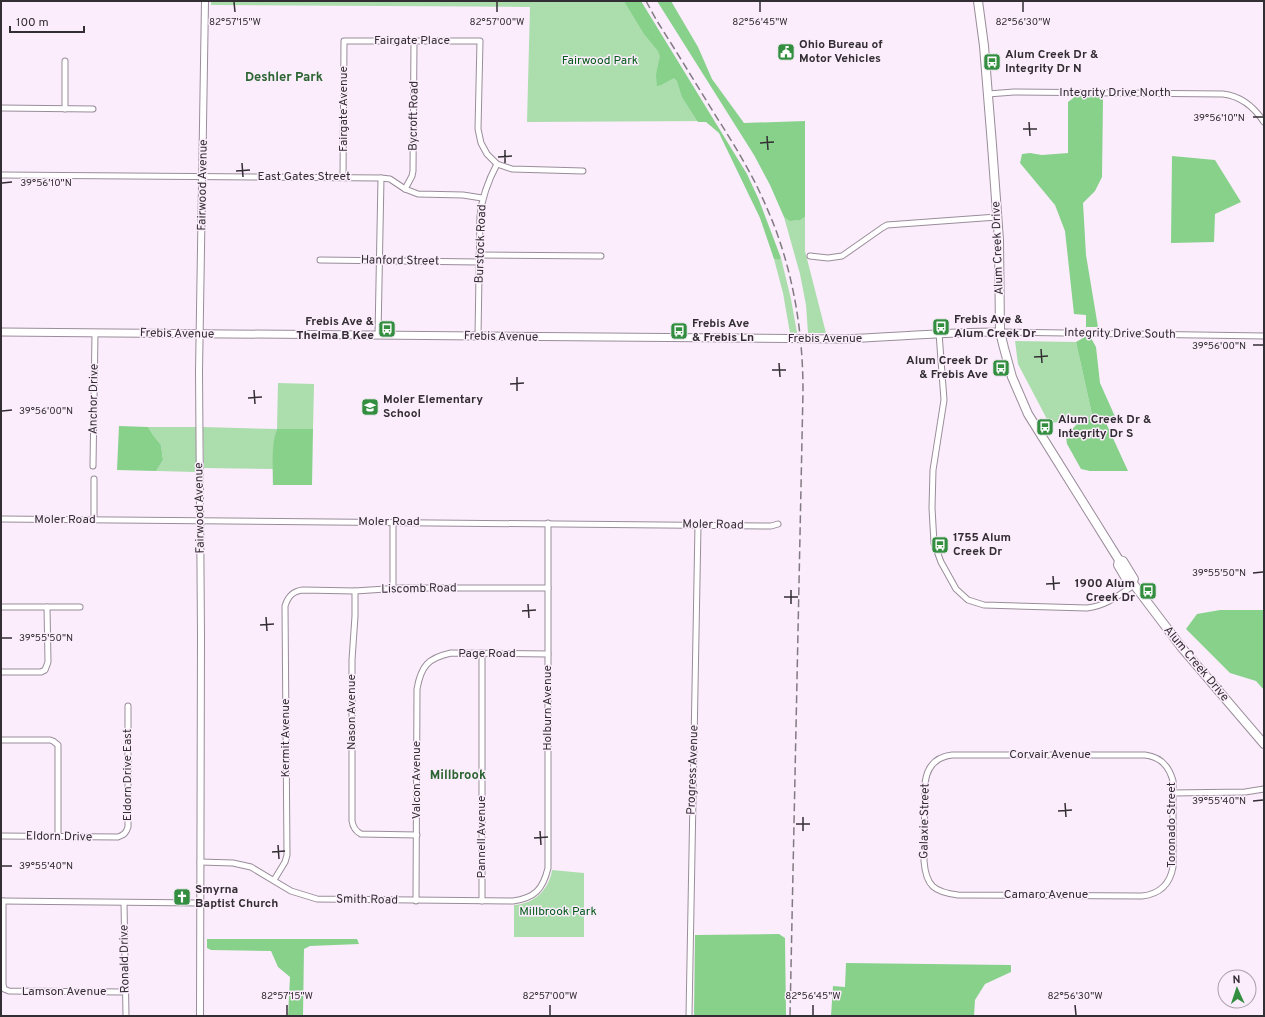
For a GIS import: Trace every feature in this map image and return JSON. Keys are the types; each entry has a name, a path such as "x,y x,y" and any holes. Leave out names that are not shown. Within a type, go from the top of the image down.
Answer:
{"main road":[{"name":"Alum Creek Drive","path":"978,1 988,94 997,217 1000,332 1012,376 1028,414 1119,560 1118,565 1128,582 1133,584 1182,648 1264,744"},
{"name":"Frebis Avenue","path":"1,332 839,339 939,333 1000,332"}],"street":[{"name":"Fairwood Avenue","path":"200,1016 199,472 200,334 204,176 205,1"},
{"name":"Fairgate Place","path":"344,41 480,41 479,137 487,154 497,164"},
{"name":"Fairgate Avenue","path":"343,178 344,41"},
{"name":"Bycroft Road","path":"405,189 412,176 413,170 414,41"},
{"path":"65,61 65,109"},
{"name":"Integrity Drive North","path":"988,94 1014,92 1223,94 1241,100 1253,108 1264,122"},
{"path":"1,108 92,109"},
{"path":"497,164 506,168 518,170 583,171"},
{"name":"Burstock Road","path":"478,336 480,216 482,198 497,164"},
{"name":"East Gates Street","path":"1,175 380,178 390,179 405,189 423,194 463,195 482,198"},
{"path":"378,335 380,178"},
{"path":"810,256 828,258 842,256 887,226 997,217"},
{"path":"479,255 601,256"},
{"name":"Hanford Street","path":"320,260 479,262"},
{"name":"Integrity Drive South","path":"1000,332 1264,336"},
{"name":"Anchor Drive","path":"93,466 95,333"},
{"path":"939,333 944,404 933,470 933,533 934,543 938,555 956,589 968,600 984,606 1088,608 1098,606 1113,599 1133,584"},
{"path":"94,479 94,520"},
{"name":"Moler Road","path":"1,519 771,526 778,524"},
{"path":"393,522 394,589"},
{"name":"Holburn Avenue","path":"538,890 546,879 548,868 548,523"},
{"name":"Progress Avenue","path":"689,1016 698,525"},
{"name":"Liscomb Road","path":"291,594 303,590 355,591 394,589 548,588"},
{"name":"Nason Avenue","path":"355,591 352,660 353,826 356,831 366,835 417,835"},
{"name":"Kermit Avenue","path":"274,880 285,862 287,855 285,606 287,599 291,594"},
{"path":"1,606 80,607"},
{"path":"1,672 41,672 45,670 48,662 47,607"},
{"name":"Page Road","path":"428,662 439,656 451,653 548,654"},
{"name":"Pannell Avenue","path":"482,653 482,901"},
{"name":"Valcon Avenue","path":"416,901 417,689 420,675 428,662"},
{"name":"Eldorn Drive East","path":"118,837 123,836 128,827 128,706"},
{"path":"1,740 50,740 56,743 59,748 58,837"},
{"name":"Corvair Avenue","path":"937,760 944,756 952,755 1145,755 1154,757 1163,762"},
{"name":"Galaxie Street","path":"931,885 925,874 924,861 926,783 928,770 937,760"},
{"name":"Toronado Street","path":"1162,889 1170,879 1173,867 1173,780 1170,770 1163,762"},
{"path":"1173,792 1245,792 1264,789"},
{"name":"Eldorn Drive","path":"1,836 118,837"},
{"name":"Smith Road","path":"200,862 241,864 251,867 292,891 317,900 513,901 522,900 531,896 538,890"},
{"name":"Camaro Avenue","path":"931,885 943,893 963,895 1142,896 1153,894 1162,889"},
{"path":"2,901 200,903"},
{"name":"Lamson Avenue","path":"2,901 4,989 9,991 125,992"},
{"name":"Ronald Drive","path":"124,903 126,1016"}],"green space":[{"name":"Fairwood Park","path":"211,1 636,1 706,121 527,122 530,7 211,5"},
{"path":"624,1 641,1 747,174 759,200 781,258 779,260 774,259 760,218 719,133 706,122 698,122 682,97 677,81 674,78 657,86 656,75 660,56 658,51 644,34"},
{"path":"657,1 671,1 698,47 712,79 744,123 805,121 805,217 800,220 790,221 784,217 770,185 754,155"},
{"path":"1101,95 1103,100 1102,177 1095,191 1083,203 1086,255 1098,327 1086,327 1086,315 1074,314 1065,231 1055,205 1020,163 1022,154 1030,153 1042,155 1068,153 1068,102 1076,96"},
{"path":"1172,156 1215,160 1241,202 1215,214 1214,242 1171,243"},
{"path":"784,217 799,220 805,217 805,251 826,333 808,333 806,305 800,274"},
{"path":"781,258 791,299 797,333 790,333 783,293 774,259 779,260"},
{"path":"1085,337 1091,338 1096,347 1100,383 1117,421 1106,423 1128,471 1090,471 1081,469 1067,444 1066,437 1080,420 1093,419 1076,342"},
{"path":"1015,341 1076,342 1093,419 1049,423 1018,364"},
{"path":"278,383 314,384 313,429 277,429"},
{"path":"119,426 148,427 161,445 163,460 156,471 117,470"},
{"path":"148,427 196,427 196,472 156,471 163,460 161,445"},
{"path":"203,427 277,429 275,435 273,469 204,468"},
{"path":"277,429 313,429 312,485 273,485 273,449"},
{"path":"1220,610 1264,610 1264,690 1256,681 1230,673 1186,629 1197,614"},
{"name":"Millbrook Park","path":"552,870 584,873 584,937 514,937 514,905 528,902 539,895 548,884"},
{"path":"779,934 785,938 786,1016 694,1016 695,935"},
{"path":"207,939 357,939 359,944 310,946 304,949 303,1016 288,1016 290,977 278,967 271,951 211,950 207,948"},
{"path":"846,963 1011,965 1011,972 985,984 975,1000 974,1016 831,1016 833,986 845,987"}],"railway":[{"path":"646,1 735,147 761,194 783,251 798,320 801,344 803,391 790,1016"}],"place":[{"name":"Ohio Bureau of Motor Vehicles","path":"786,52"},
{"name":"Alum Creek Dr & Integrity Dr N","path":"992,62"},
{"name":"Frebis Ave & Alum Creek Dr","path":"941,327"},
{"name":"Frebis Ave & Thelma B Kee","path":"387,329"},
{"name":"Frebis Ave & Frebis Ln","path":"679,331"},
{"name":"Alum Creek Dr & Frebis Ave","path":"1001,368"},
{"name":"Moler Elementary School","path":"370,407"},
{"name":"Alum Creek Dr & Integrity Dr S","path":"1045,427"},
{"name":"1755 Alum Creek Dr","path":"940,545"},
{"name":"1900 Alum Creek Dr","path":"1148,591"},
{"name":"Smyrna Baptist Church","path":"182,897"}],"district":[{"name":"Deshler Park","path":"284,78"},
{"name":"Millbrook","path":"458,776"}]}
